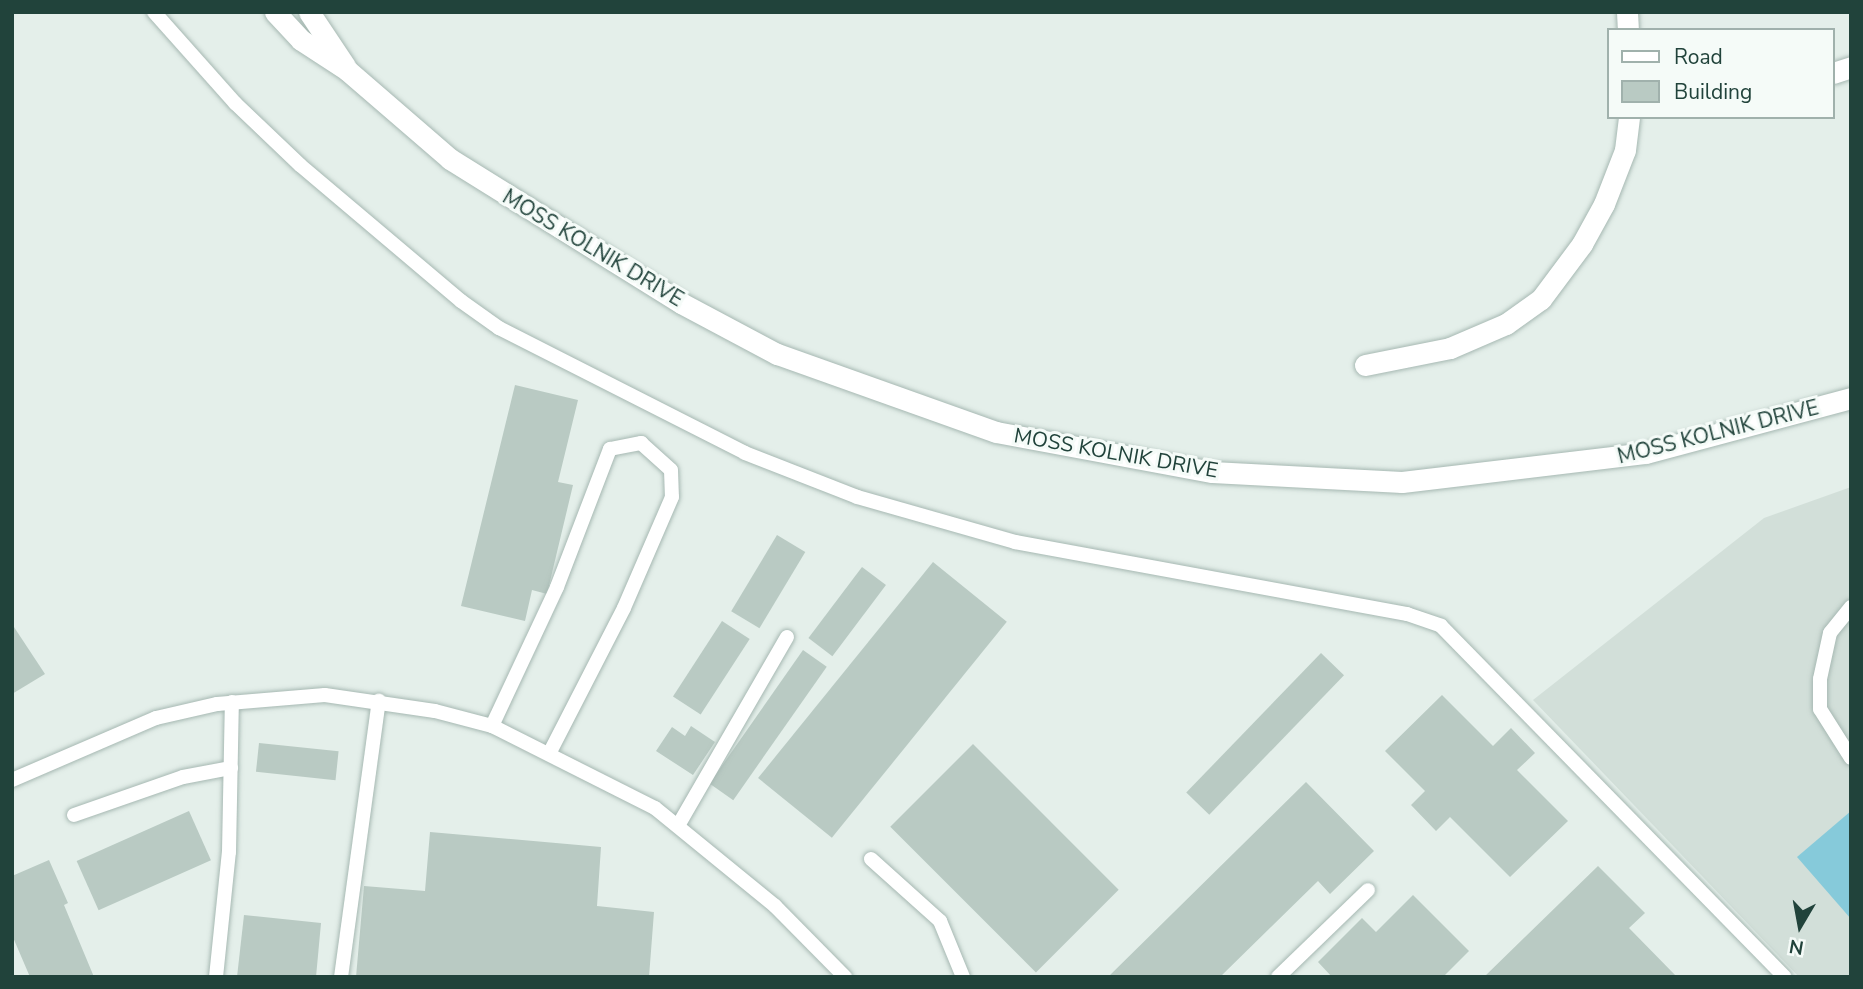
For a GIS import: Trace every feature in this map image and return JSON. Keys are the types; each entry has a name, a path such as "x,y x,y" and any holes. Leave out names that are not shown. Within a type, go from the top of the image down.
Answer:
{"main road":[{"name":"MOSS KOLNIK DRIVE","path":"275,12 301,40 347,70 450,159 577,242 777,354 996,432 1075,450 1212,472 1402,482 1646,453 1851,398"},
{"name":"MOSS KOLNIK DRIVE","path":"309,12 347,70"},
{"path":"1366,365 1450,348 1506,324 1541,299 1604,204 1625,150 1629,119"}],"lane":[{"path":"154,12 194,60 300,165 461,300 499,328 745,453 857,497 1015,542 1407,614 1441,626 1785,977"},
{"path":"492,726 557,587 610,449 641,443 671,470 672,497 624,608 550,752"},
{"path":"1851,607 1830,633 1820,689 1820,709 1851,758"},
{"path":"678,824 787,637"},
{"path":"12,780 156,718 232,702 325,695 379,701 492,726 550,752 678,824 775,906 845,977"},
{"path":"341,977 379,701"},
{"path":"216,977 231,768 232,702"},
{"path":"74,815 183,777 231,768"},
{"path":"871,859 940,920 963,977"},
{"path":"1278,977 1368,890"}],"shaded area":[{"path":"1851,487 1851,977 1799,977 1533,700 1764,518"}],"water":[{"path":"1851,811 1851,919 1797,857"}],"building":[{"path":"515,385 578,400 558,482 573,485 547,594 532,590 525,621 461,606"},
{"path":"777,535 805,552 759,628 731,611"},
{"path":"933,562 1007,622 832,838 758,778"},
{"path":"862,567 886,585 832,656 808,638"},
{"path":"722,621 750,639 701,714 673,696"},
{"path":"12,624 45,674 12,694"},
{"path":"803,650 827,667 733,800 710,784"},
{"path":"1321,653 1344,675 1209,815 1186,793"},
{"path":"1442,695 1493,746 1511,728 1535,753 1517,770 1568,821 1510,877 1450,817 1436,831 1411,805 1425,791 1385,751"},
{"path":"691,726 715,742 693,775 656,751 672,727 685,736"},
{"path":"259,743 339,751 336,780 256,772"},
{"path":"973,744 1119,890 1036,972 890,827"},
{"path":"1306,782 1374,851 1330,894 1318,881 1220,977 1108,977"},
{"path":"189,811 211,860 99,910 77,861"},
{"path":"430,832 601,847 597,906 654,912 649,977 356,977 364,886 425,891"},
{"path":"49,860 68,903 64,905 94,977 30,977 12,935 12,876"},
{"path":"1598,866 1645,913 1629,928 1677,977 1484,977"},
{"path":"1413,895 1469,951 1443,977 1332,977 1318,962 1362,918 1376,932"},
{"path":"244,915 321,923 316,977 237,977"}]}
